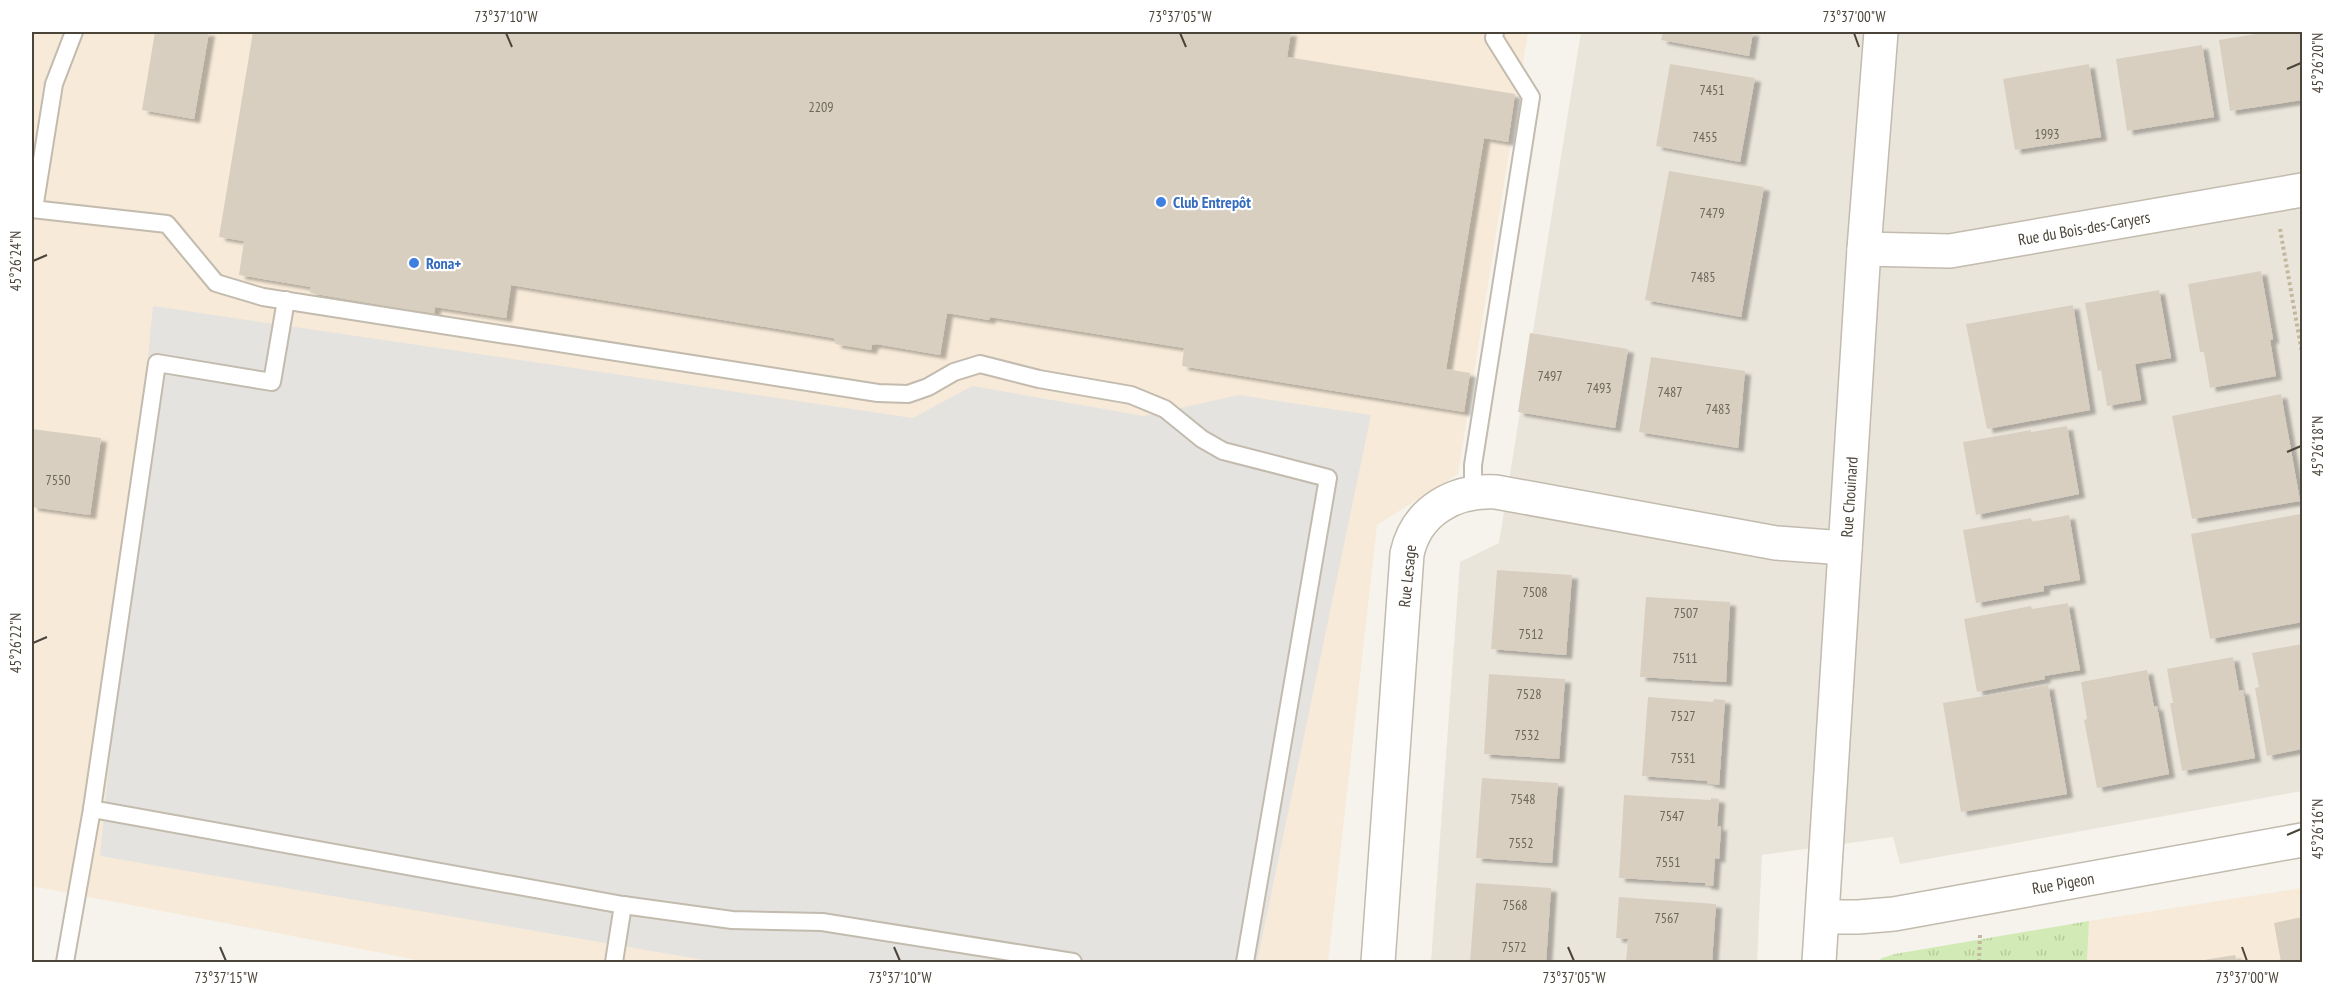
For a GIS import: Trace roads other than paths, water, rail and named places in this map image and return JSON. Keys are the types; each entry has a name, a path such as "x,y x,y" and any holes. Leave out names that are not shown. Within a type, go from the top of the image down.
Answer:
{"street":[{"name":"Rue Chouinard","path":"1820,963 1864,249 1881,32"},
{"name":"Rue du Bois-des-Caryers","path":"1864,249 1950,251 2302,190"},
{"name":"Rue Lesage","path":"1378,963 1408,548 1422,519 1451,499 1473,493 1496,492 1776,543 1845,548"},
{"name":"Rue Pigeon","path":"1823,917 1894,914 2302,840"}],"lane":[{"path":"74,32 54,84 33,209 167,224 216,283 263,297 878,393 908,394 954,372 980,364 1039,379 1131,395 1165,409 1202,439 1223,451 1328,478 1245,963"},
{"path":"1473,493 1473,465 1531,97 1494,39 1495,32"},
{"path":"65,963 92,809 157,363 272,382 286,300"},
{"path":"92,809 622,905 732,920 822,922 1073,963"},
{"path":"614,963 622,905"}],"place":[{"name":"Club Entrepôt","path":"1161,202"},
{"name":"Rona+","path":"414,263"}]}
